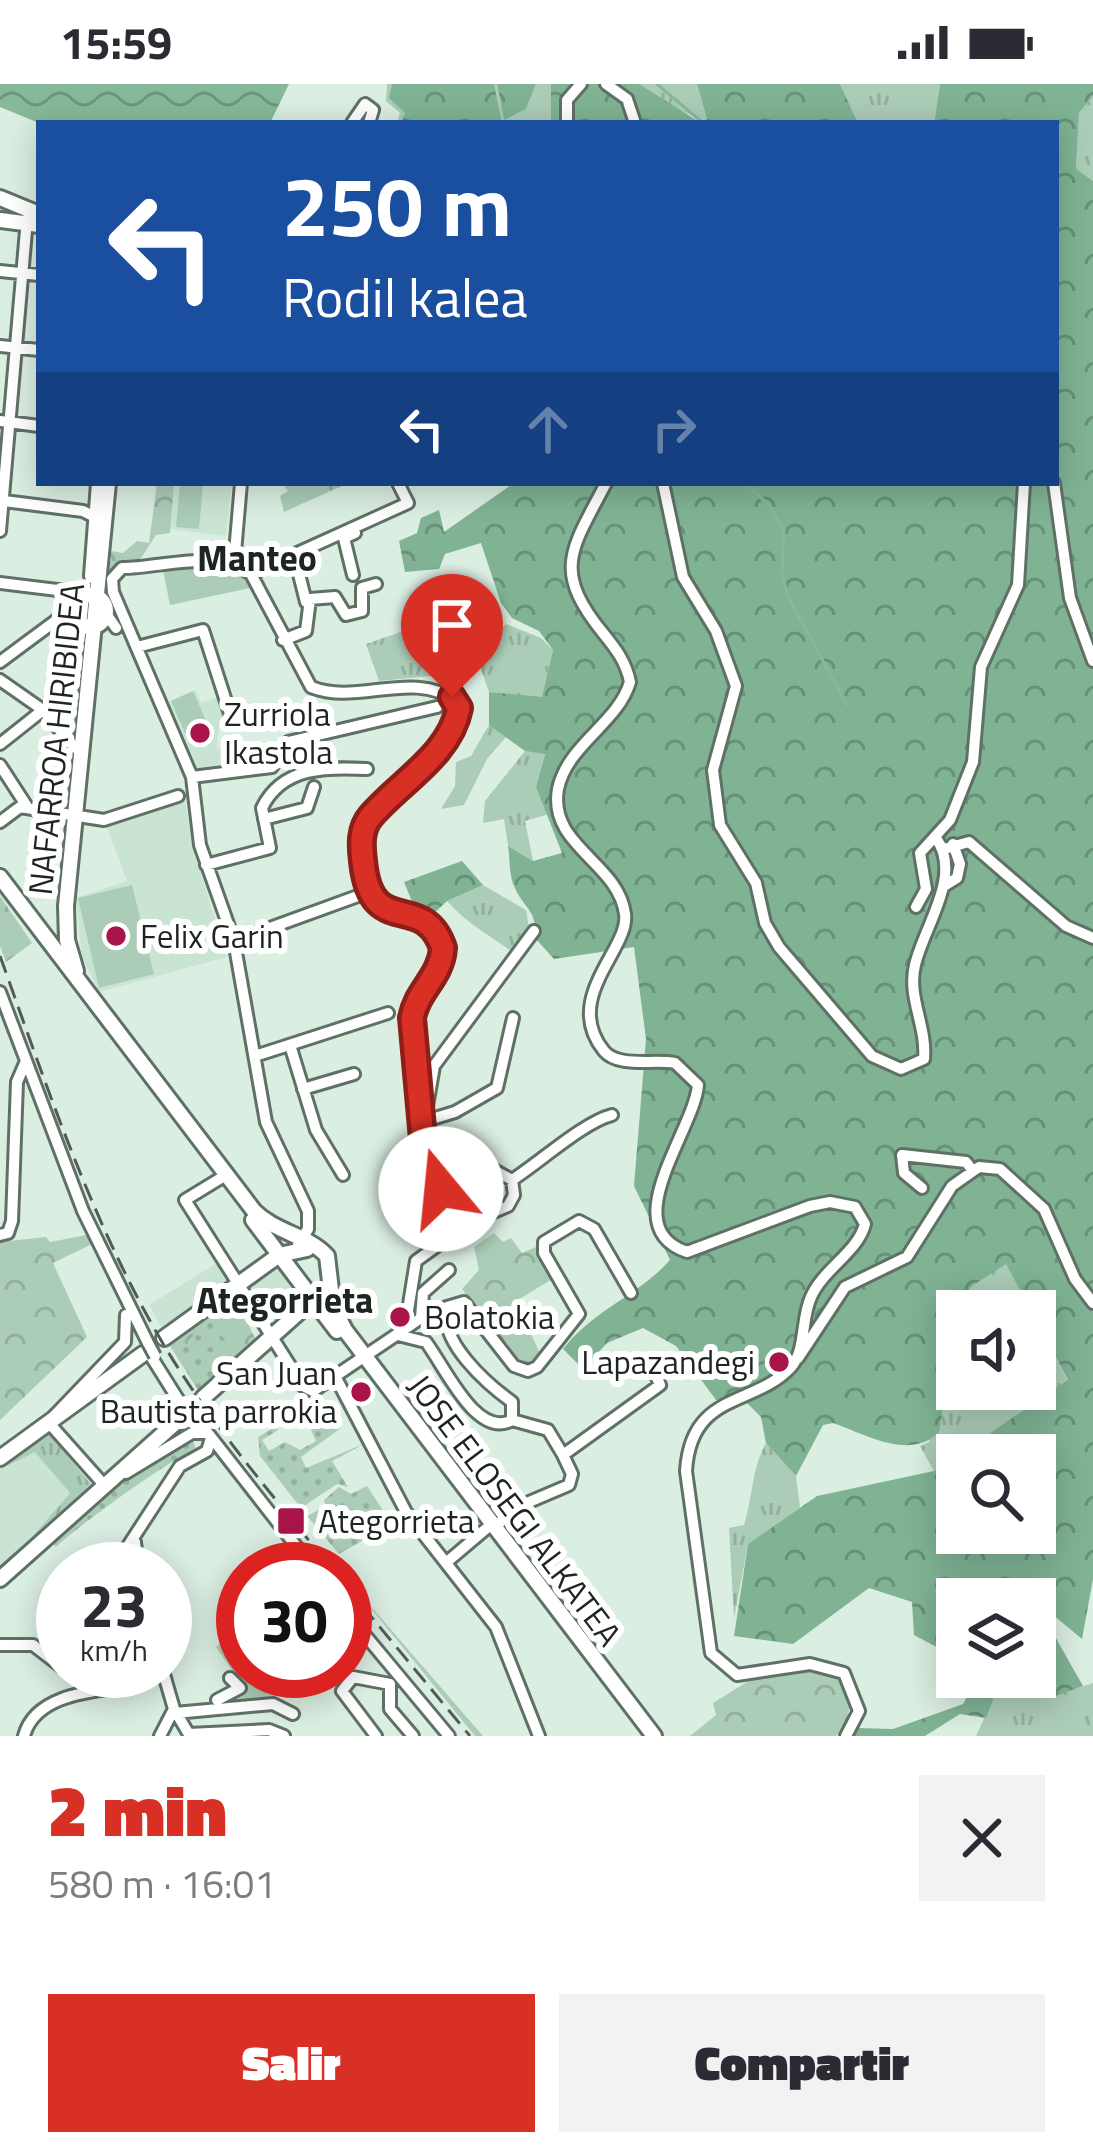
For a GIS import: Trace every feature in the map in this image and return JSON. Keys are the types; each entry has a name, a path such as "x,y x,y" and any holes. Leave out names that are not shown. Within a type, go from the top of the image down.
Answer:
{"main road":[{"path":"0,198 33,218"},
{"path":"0,220 33,218"},
{"name":"NAFARROA HIRIBIDEA","path":"93,596 99,486"},
{"name":"NAFARROA HIRIBIDEA","path":"93,596 108,486"},
{"path":"92,622 76,605 93,596"},
{"path":"92,622 93,596"},
{"name":"NAFARROA HIRIBIDEA","path":"91,996 75,968 66,932 75,748 92,622"},
{"name":"NAFARROA HIRIBIDEA","path":"53,954 92,622"},
{"path":"0,881 53,954 91,996 313,1300 649,1736"},
{"path":"0,881 256,1219 319,1255 331,1278 336,1315 362,1358"},
{"path":"30,917 45,924 57,917"},
{"path":"256,1219 264,1254 259,1269"},
{"path":"164,1338 298,1245"},
{"path":"203,1398 313,1300 331,1278"},
{"path":"0,1458 148,1350"},
{"path":"0,1579 187,1411"}],"street":[{"path":"567,120 568,100 581,84"},
{"path":"606,84 627,99 634,120"},
{"path":"354,120 365,104 373,110 370,120"},
{"path":"0,531 6,422 33,218"},
{"path":"0,271 36,274"},
{"path":"0,346 36,350"},
{"path":"6,422 36,426"},
{"path":"234,564 241,486"},
{"path":"251,574 408,503 400,486"},
{"path":"604,486 572,549 571,583 576,598 621,656 630,682 566,768 558,789 568,837 609,874 626,921 625,934 596,977 595,1029 609,1056 675,1063 698,1085 691,1121 674,1149 656,1202 658,1224 669,1244 687,1252 830,1202 855,1208 863,1218 864,1232 827,1269 809,1300 798,1358"},
{"path":"664,486 683,577 716,631 736,686 712,770 721,825 756,883 765,922 779,947 872,1056 901,1069 924,1059 912,984 944,886 957,878 960,864 936,838"},
{"path":"916,907 926,889 920,854 960,802 973,762 981,667 1018,585 1024,486"},
{"path":"1054,486 1070,598 1093,661"},
{"path":"4,502 83,511 95,517"},
{"path":"353,575 344,538 368,525 368,520"},
{"path":"284,642 306,631 306,602 294,554"},
{"path":"298,1245 308,1211 272,1143 234,940 206,865 192,777 137,646 120,628 112,584 117,570 201,560 234,564 251,574 301,677 322,692 411,686 457,701 455,722 428,761 366,824 361,844 366,893 380,906 425,921 443,948 439,970 413,1011 426,1172 441,1189 457,1189 494,1170 512,1180"},
{"path":"0,584 93,596"},
{"path":"306,602 328,594 346,615 362,610 362,588 376,584"},
{"path":"0,662 58,620 120,628"},
{"path":"137,646 203,630 232,720"},
{"path":"0,680 43,710 75,748"},
{"path":"192,777 272,767 288,742 436,707"},
{"path":"0,744 43,710"},
{"path":"0,765 28,808"},
{"path":"206,865 270,848 265,801 293,777 324,766 367,769"},
{"path":"264,819 307,808 314,787"},
{"path":"0,823 20,807 104,820 178,796"},
{"path":"948,847 969,842 1066,926 1093,938"},
{"path":"234,940 366,893"},
{"path":"425,1121 434,1066 534,931"},
{"path":"0,992 126,1312 187,1411 292,1542"},
{"path":"256,1056 388,1013"},
{"path":"425,1121 497,1088 513,1018"},
{"path":"290,1045 316,1130 343,1175"},
{"path":"0,1234 8,1233 12,1221 17,1082 26,1061"},
{"path":"303,1089 354,1074"},
{"path":"512,1180 571,1142 588,1123 613,1115"},
{"path":"922,1188 904,1173 902,1155 932,1162 966,1162 973,1171"},
{"path":"846,1736 859,1712 844,1673 810,1664 746,1676 717,1663 706,1624 686,1471 691,1446 710,1414 734,1396 780,1376 798,1358 845,1287 907,1257 952,1186 973,1171 1000,1169 1045,1208 1075,1279 1093,1303"},
{"path":"216,1172 185,1200 308,1391 421,1318 424,1293 449,1270"},
{"path":"402,1332 416,1261 470,1222 508,1206 514,1195 512,1180"},
{"path":"512,1420 512,1402 486,1383 456,1343 445,1318 447,1307 458,1301 468,1305 514,1366 528,1371 537,1367 578,1314 544,1253 544,1242 579,1221 594,1229 631,1293"},
{"path":"116,1284 148,1350 187,1411 187,1436"},
{"path":"126,1312 129,1332 123,1344 50,1422 103,1487 187,1436 208,1435"},
{"path":"402,1332 426,1342 477,1417 493,1425 512,1420 548,1430 572,1474 569,1484 522,1505 448,1561"},
{"path":"123,1344 148,1350"},
{"path":"563,1455 660,1385 652,1366 636,1362"},
{"path":"335,1376 400,1501 496,1627 539,1736"},
{"path":"135,1541 185,1461 207,1451 208,1435"},
{"path":"185,1461 217,1456 227,1460"},
{"path":"0,1646 20,1641 36,1647"},
{"path":"372,1641 448,1736"},
{"path":"401,1674 390,1684 390,1709 413,1736"},
{"path":"376,1736 343,1696 344,1685 353,1677 390,1684"},
{"path":"24,1736 30,1721 66,1698"},
{"path":"171,1698 189,1735 269,1730 284,1736"},
{"path":"174,1709 229,1698"},
{"path":"174,1709 273,1704 293,1714"},
{"path":"160,1736 174,1709"}],"shaded area":[{"path":"174,486 232,486 226,536 170,529"},
{"name":"Zurriola Ikastola","path":"196,690 201,703 222,696 230,723 219,726 217,749 280,740 277,759 204,772 198,769 169,702"},
{"path":"185,797 191,842 227,957 99,992 82,957 76,898 127,881 106,825"},
{"path":"220,1261 230,1285 164,1332 149,1305"},
{"path":"278,1266 301,1297 275,1322 250,1287"},
{"path":"49,1434 91,1485 0,1572 0,1469"}],"green space":[{"path":"387,84 497,84 504,119 526,109 536,84 551,84 554,120 398,120 400,113 386,101"},
{"path":"392,84 494,84 501,120 402,120 405,113 389,98"},
{"path":"497,84 536,84 526,109 504,120"},
{"path":"551,84 639,84 696,120 551,120"},
{"path":"639,84 697,84 707,120 701,120 651,97"},
{"path":"697,84 840,84 857,120 707,120"},
{"path":"840,84 940,84 934,120 857,120"},
{"path":"940,84 1093,84 1093,96 1079,113 1076,169 1093,181 1093,1579 1082,1639 1056,1617 1056,1578 936,1578 936,1647 914,1635 912,1602 869,1588 793,1644 734,1636 748,1544 817,1496 936,1470 936,1554 1056,1554 1056,1434 989,1434 1024,1410 1056,1410 1056,1388 1068,1380 1056,1358 1056,1290 1020,1290 1006,1264 970,1290 936,1290 936,1410 942,1410 939,1432 915,1445 902,1445 833,1423 823,1425 796,1476 766,1443 761,1417 746,1402 716,1400 676,1346 643,1328 607,1343 583,1369 563,1349 670,1260 634,1186 646,1039 634,947 554,959 535,938 532,915 512,882 508,846 533,861 562,853 536,787 545,754 525,751 489,725 489,692 542,697 553,650 539,631 512,618 501,603 481,543 445,554 439,569 405,572 399,541 417,533 421,518 439,510 444,532 510,486 1059,486 1059,120 934,120"},
{"path":"1093,96 1093,181 1076,170 1079,113"},
{"path":"157,486 174,486 170,533 156,535 141,558 109,575 111,551 123,553 137,541 149,543"},
{"path":"180,486 203,486 199,529 176,527"},
{"path":"284,486 341,486 284,512 280,496 288,491"},
{"path":"204,564 232,568 255,587 170,605 163,570"},
{"path":"463,621 474,648 490,641 506,624 541,638 553,650 542,698 489,692 477,658 435,625"},
{"path":"435,625 477,658 458,666 420,667 409,646 415,627"},
{"path":"415,627 409,646 420,667 458,666 432,676 379,681 366,644"},
{"path":"193,691 210,730 188,740 171,701"},
{"path":"489,725 506,737 487,759 464,805 441,809 455,786 456,762 471,756"},
{"path":"525,751 545,753 536,787 549,814 525,821 533,861 508,846 504,819 483,823 485,801"},
{"path":"462,861 483,885 447,901 429,918 417,914 404,882"},
{"name":"Felix Garin","path":"132,885 154,974 99,988 78,898"},
{"path":"483,885 526,910 530,934 515,954 447,901"},
{"path":"0,896 32,943 6,962 0,946"},
{"path":"494,1233 503,1242 511,1238 522,1253 536,1247 554,1278 516,1301 542,1358 535,1366 521,1367 462,1289 479,1270 474,1247"},
{"path":"87,1235 92,1244 53,1263 87,1337 0,1420 0,1242 46,1237 50,1242"},
{"path":"1006,1263 1020,1290 970,1290"},
{"path":"235,1297 256,1340 198,1390 169,1344"},
{"path":"212,1318 228,1319 217,1333 231,1343 216,1353 200,1350 192,1340 195,1325"},
{"path":"178,1338 203,1355 221,1358 219,1372 198,1390 169,1344"},
{"path":"1056,1358 1068,1381 1056,1389"},
{"path":"936,1410 1025,1410 989,1434 936,1434 934,1471 920,1446 929,1442"},
{"path":"330,1419 341,1428 301,1457 306,1468 364,1444 332,1461 348,1487 337,1484 301,1508 260,1456 258,1437 276,1426 278,1430 262,1440 269,1451 285,1442 300,1450 316,1441 311,1430"},
{"path":"49,1434 91,1484 28,1542 70,1493 35,1452 0,1469"},
{"path":"192,1437 196,1450 126,1493 62,1542 49,1540 107,1490"},
{"path":"766,1443 796,1476 800,1508 748,1544 734,1619 729,1528 744,1525"},
{"path":"367,1486 392,1524 360,1542 329,1542 307,1516 326,1506 324,1500 339,1487 351,1494"},
{"path":"372,1608 483,1736 475,1736 372,1609"},
{"path":"1056,1638 1083,1686 1056,1696"},
{"path":"821,1670 840,1681 849,1697 847,1716 836,1736 690,1736 716,1715 713,1703 750,1680"},
{"path":"1093,1683 1093,1736 976,1736 994,1698 1056,1698"},
{"path":"236,1698 276,1698 274,1701 232,1704"},
{"path":"966,1698 994,1698 986,1718 960,1714 925,1736 850,1736 858,1728 893,1729 963,1704"}],"water":[{"path":"0,84 289,84 271,120 36,122 0,107"}],"waterway":[{"path":"657,84 699,120"},
{"path":"748,486 769,505 784,531 782,573 788,597 847,705"}],"railway":[{"path":"0,956 71,1149 134,1290 197,1397 310,1542"},
{"path":"372,1618 470,1736"}],"place":[{"name":"Zurriola Ikastola","path":"200,733"},
{"name":"Felix Garin","path":"116,936"},
{"name":"Bolatokia","path":"400,1317"},
{"name":"Lapazandegi","path":"779,1362"},
{"name":"San Juan Bautista parrokia","path":"361,1392"},
{"name":"Ategorrieta","path":"291,1521"}],"district":[{"name":"Manteo","path":"257,558"},
{"name":"Ategorrieta","path":"285,1300"}],"route":[{"path":"441,1189 426,1172 425,1121 412,1018 417,1000 439,970 443,948 425,921 372,901 366,893 361,844 369,818 409,784 455,722 459,708 452,697"}]}
